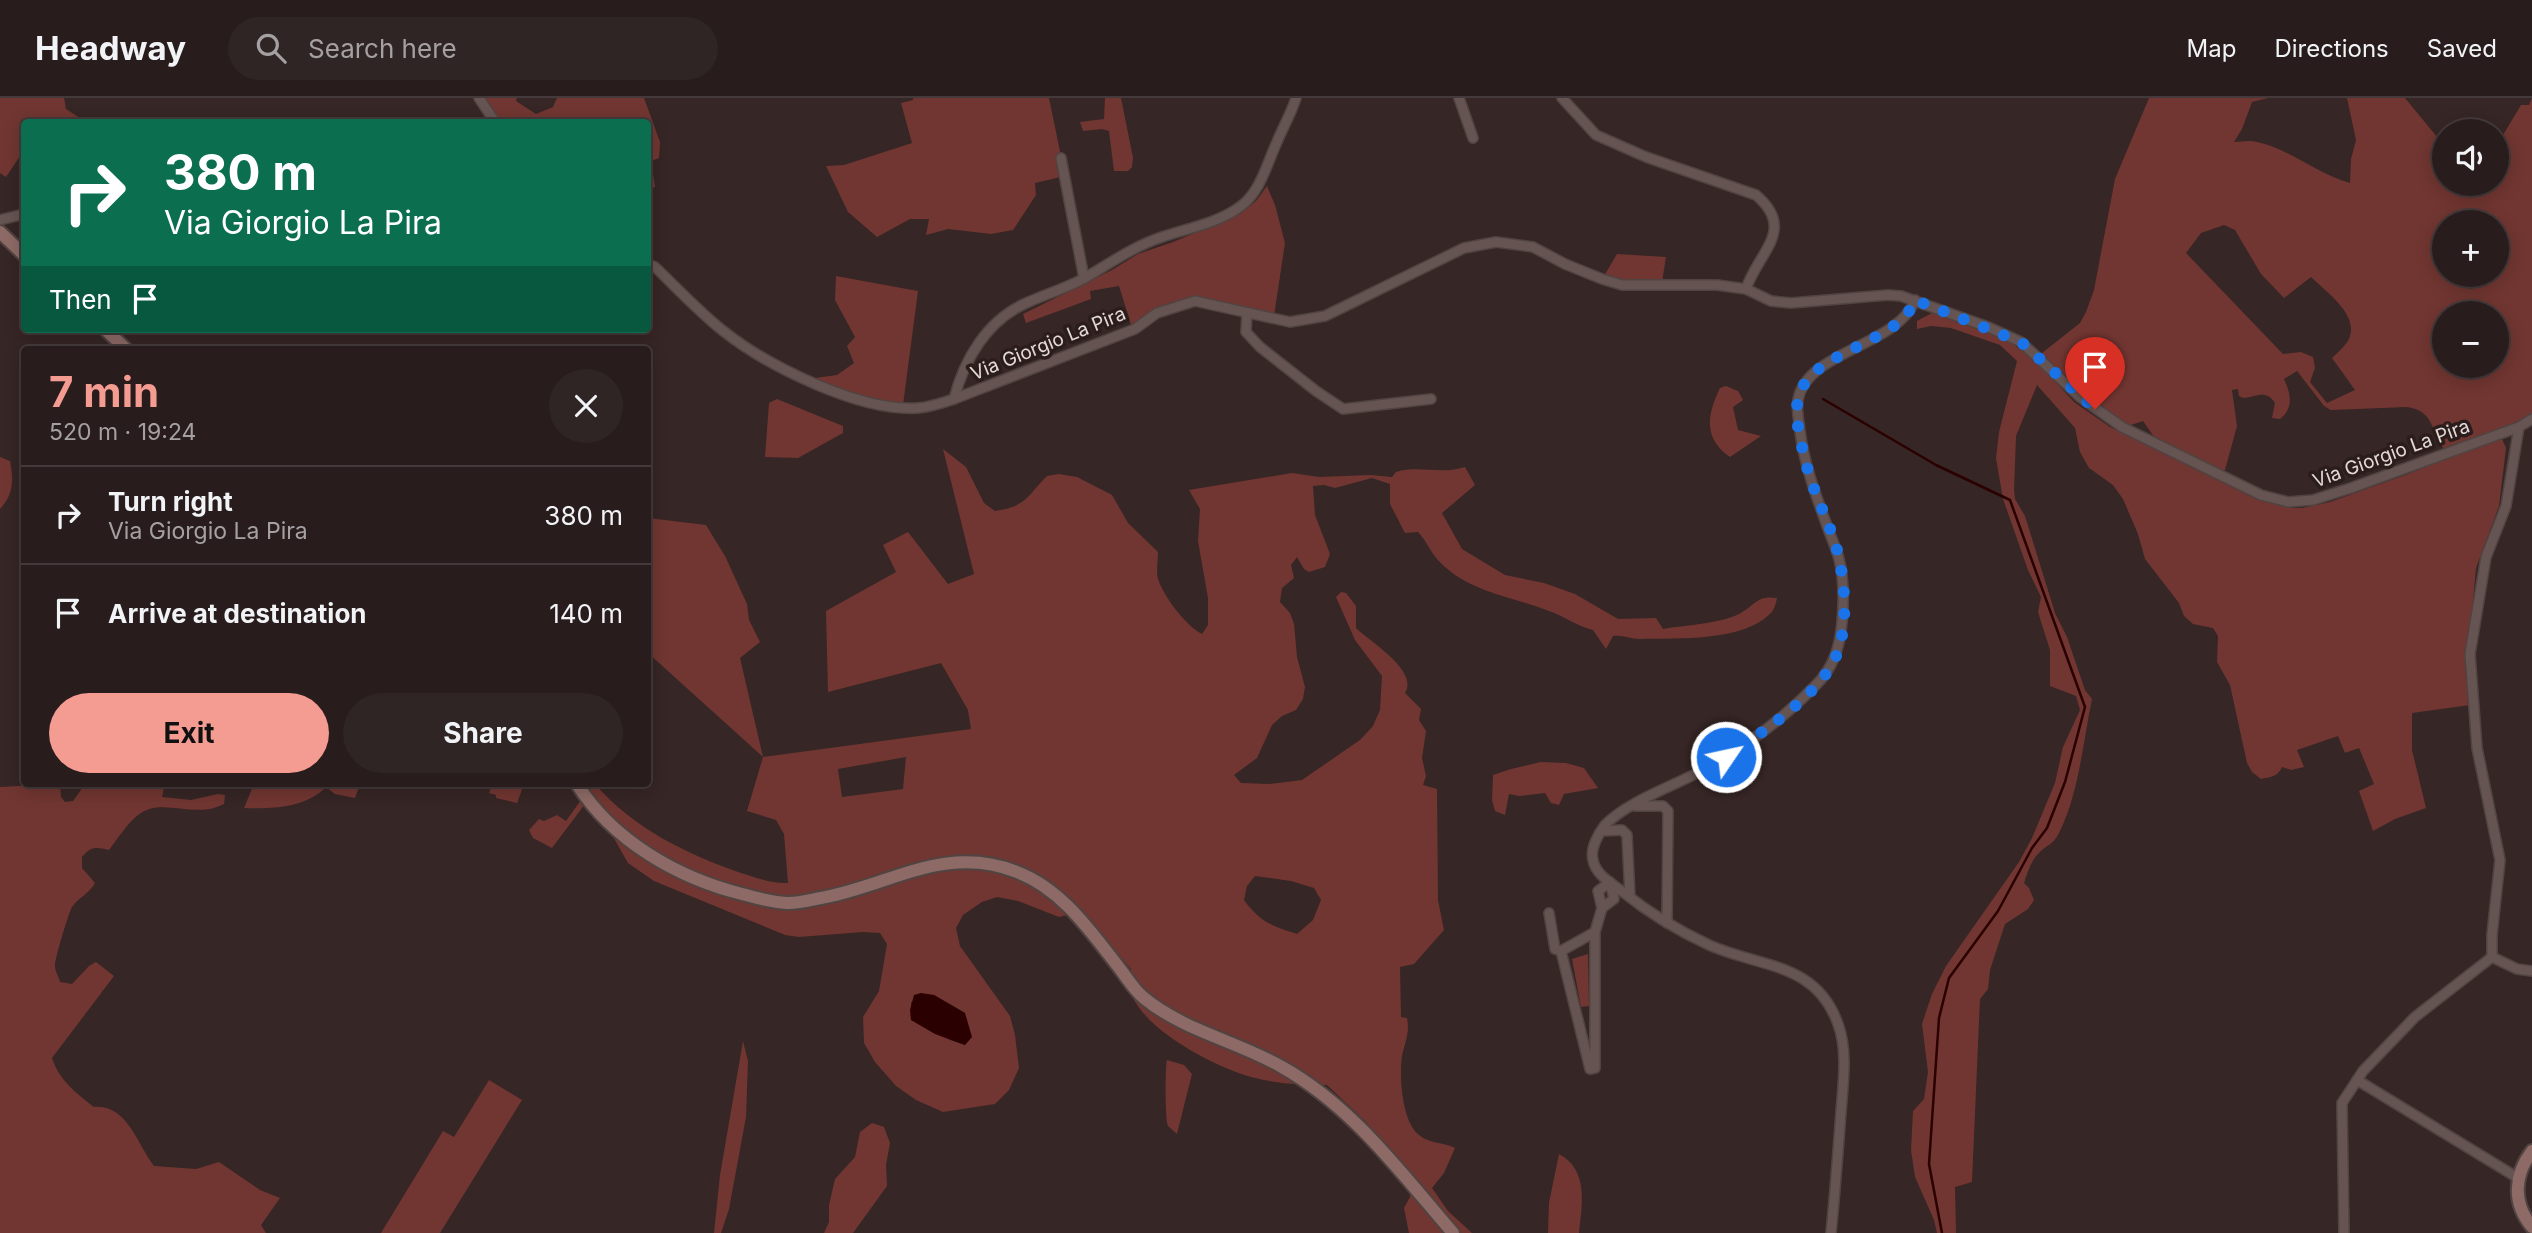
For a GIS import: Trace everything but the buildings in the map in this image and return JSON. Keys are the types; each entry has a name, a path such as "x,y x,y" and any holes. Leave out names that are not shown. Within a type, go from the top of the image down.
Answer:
{"street":[{"path":"479,98 493,119"},
{"path":"954,399 969,356 987,332 1003,317 1024,304 1064,289 1135,248 1225,216 1241,206 1252,195 1263,176 1291,116 1296,98"},
{"path":"1459,98 1473,138"},
{"path":"1562,98 1596,135 1646,157 1756,195 1767,205 1774,216 1775,229 1746,289"},
{"path":"1060,158 1084,278"},
{"path":"0,220 21,215"},
{"path":"0,232 21,252"},
{"name":"Via Giorgio La Pira","path":"651,265 722,330 745,346 809,381 847,396 898,408 933,406 954,399 1135,329 1157,313 1195,301 1290,322 1325,316 1464,248 1496,242 1533,247 1565,264 1622,285 1717,285 1746,289 1779,303 1888,295 1915,300 2021,342 2035,352 2080,397 2122,427 2262,495 2280,501 2301,502 2335,494 2532,419"},
{"path":"1831,1233 1844,1062 1839,1026 1833,1011 1818,988 1806,979 1782,968 1710,945 1667,923 1597,870 1592,861 1592,850 1606,824 1753,739 1819,683 1832,666 1840,641 1844,608 1843,581 1839,556 1808,474 1797,410 1798,396 1804,385 1822,368 1898,324 1911,312 1915,300"},
{"path":"1247,313 1246,332 1260,347 1343,409 1431,399"},
{"path":"108,333 123,346"},
{"path":"2492,957 2500,860 2477,748 2470,654 2486,557 2506,506 2519,426"},
{"path":"580,787 620,834 669,867 721,889 760,899 789,903 826,897 937,864 964,862 993,865 1042,884 1067,905 1089,929 1141,996 1167,1016 1280,1065 1317,1088 1364,1130 1453,1233"},
{"path":"1634,806 1663,806 1668,811 1667,923"},
{"path":"1602,831 1622,830 1627,835 1630,897"},
{"path":"1561,951 1590,1069 1595,1068 1595,932 1602,908 1598,891 1610,882"},
{"path":"1549,913 1555,949 1561,951 1595,932"},
{"path":"2492,957 2517,969 2532,971"},
{"path":"2344,1233 2342,1103 2357,1080 2415,1017 2492,957"},
{"path":"2357,1080 2518,1178"},
{"path":"2532,1151 2518,1178 2517,1194 2520,1208 2532,1227"}],"shaded area":[{"path":"0,98 64,98 66,109 81,119 21,119 21,154 6,177 0,173"},
{"path":"485,98 517,98 516,101 536,114 553,107 557,98 644,98 660,142 659,158 651,161 651,119 499,119"},
{"path":"913,98 1049,98 1065,176 1035,183 1036,195 1013,230 991,234 948,229 926,235 929,219 910,219 877,237 848,212 826,166 844,165 912,143 901,103"},
{"path":"1105,98 1121,98 1133,158 1132,167 1128,171 1114,171 1109,131 1083,131 1080,122 1104,119"},
{"path":"2149,98 2268,98 2252,102 2234,142 2254,141 2269,145 2350,183 2351,159 2356,140 2347,98 2405,98 2432,131 2432,196 2509,196 2509,125 2521,105 2529,105 2532,98 2532,414 2512,424 2444,449 2427,417 2416,409 2407,407 2331,410 2324,406 2297,371 2284,379 2290,400 2288,410 2280,419 2272,418 2275,403 2268,396 2243,398 2239,396 2238,389 2232,390 2237,426 2225,470 2221,471 2157,441 2143,421 2128,426 2082,393 2042,353 2080,323 2094,290 2115,179","holes":["2224,225 2235,230 2261,274 2284,298 2311,277 2345,311 2351,327 2350,336 2332,358 2355,390 2327,403 2310,382 2315,368 2313,357 2301,352 2283,354 2186,253 2201,233"]},
{"path":"651,161 655,187 651,188"},
{"path":"1267,186 1285,243 1274,316 1196,298 1132,328 1119,286 1090,291 1091,299 1026,323 1023,314 1112,270 1138,254 1240,214 1256,201"},
{"path":"1617,254 1666,257 1662,282 1622,281 1604,276"},
{"path":"836,276 918,291 903,405 858,396 815,378 837,375 854,363 847,346 855,337 835,300"},
{"path":"1932,313 2007,340 2036,361 2074,402 2110,427 2256,499 2289,508 2330,502 2496,438 2502,439 2506,448 2499,506 2476,568 2468,654 2470,705 2412,713 2412,750 2426,808 2395,819 2373,831 2359,791 2374,784 2359,748 2345,753 2338,736 2297,750 2304,767 2291,770 2282,767 2276,775 2261,779 2252,772 2247,763 2230,685 2217,662 2218,636 2213,628 2193,624 2184,616 2179,603 2145,559 2123,499 2113,485 2089,468 2080,452 2075,428 2037,385 2016,436 2015,499 2025,516 2055,613 2067,637 2085,690 2092,699 2072,800 2055,840 2038,854 2031,864 2024,883 2034,900 2028,909 2005,924 1990,970 1988,989 1980,999 1972,1182 1955,1187 1956,1233 1937,1233 1915,1177 1911,1150 1913,1111 1924,1099 1928,1072 1922,1024 1932,994 1946,966 2019,862 2032,838 2055,783 2063,747 2080,710 2076,696 2050,686 2050,650 2038,612 2041,597 2028,570 2003,499 1996,458 1999,432 2017,361 2000,345 1951,328 1931,326 1917,329 1917,321"},
{"path":"1726,386 1738,391 1743,400 1733,407 1738,430 1761,436 1730,457 1715,442 1710,426 1712,408 1720,388"},
{"path":"777,399 843,426 843,433 798,458 765,457 769,403"},
{"path":"943,449 966,467 984,503 995,511 1020,503 1047,476 1059,474 1077,477 1112,495 1128,523 1158,552 1158,579 1170,602 1189,625 1202,634 1208,625 1208,598 1198,541 1200,509 1189,490 1292,473 1319,477 1392,477 1396,472 1405,470 1448,470 1465,467 1475,485 1442,513 1462,549 1505,575 1544,583 1575,594 1618,619 1656,618 1663,629 1702,624 1739,614 1760,599 1777,598 1771,613 1744,629 1727,634 1690,638 1640,639 1613,636 1606,649 1593,630 1549,611 1475,586 1449,570 1437,559 1418,532 1405,533 1390,504 1390,484 1372,478 1335,488 1313,486 1315,515 1330,554 1325,567 1309,572 1297,557 1291,565 1294,578 1282,588 1280,602 1290,613 1294,624 1297,657 1305,687 1303,699 1296,710 1282,716 1272,725 1257,758 1234,775 1241,783 1269,784 1302,780 1360,740 1373,726 1380,710 1382,676 1355,640 1336,597 1341,592 1346,593 1356,606 1356,628 1391,657 1405,675 1405,693 1421,709 1419,720 1426,731 1422,758 1426,776 1423,785 1437,789 1438,900 1444,930 1414,964 1400,967 1401,1017 1407,1018 1408,1028 1402,1056 1402,1087 1405,1110 1413,1129 1428,1140 1455,1148 1444,1173 1432,1188 1448,1211 1472,1233 1409,1233 1404,1208 1410,1197 1412,1174 1365,1121 1327,1085 1289,1084 1251,1077 1219,1065 1167,1035 1140,1009 1132,996 1131,969 1079,912 1059,917 1018,901 997,897 982,902 963,915 956,928 960,946 1010,1016 1019,1068 1009,1090 995,1104 943,1112 916,1100 896,1086 875,1062 864,1043 863,1017 879,991 887,944 880,933 799,937 785,935 654,881 628,863 585,787 598,787 643,826 700,857 770,882 788,883 784,834 776,820 747,811 763,757 971,729 968,710 941,663 828,692 826,611 896,572 883,545 908,532 948,584 974,574","holes":["906,757 903,789 842,797 838,769","1255,876 1291,881 1314,888 1321,900 1313,920 1297,934 1273,926 1261,918 1244,900 1247,886","934,995 965,1013 965,1045 911,1020 911,1002"]},
{"path":"0,457 10,461 12,481 8,498 0,509"},
{"path":"651,518 706,525 725,556 747,604 749,620 760,642 740,658 763,757 651,656"},
{"path":"1541,762 1566,763 1584,768 1598,788 1564,794 1559,805 1551,803 1545,793 1519,796 1509,794 1505,815 1495,811 1492,800 1493,775"},
{"path":"0,787 60,787 61,797 65,802 73,801 83,787 164,787 162,797 191,800 225,795 224,804 213,808 201,810 168,807 147,810 130,823 109,850 94,848 82,857 82,868 95,883 72,907 57,955 56,970 60,982 72,984 96,962 114,976 52,1058 69,1086 81,1097 94,1107 115,1112 123,1119 154,1166 196,1169 219,1162 260,1190 280,1198 261,1225 266,1233 0,1233"},
{"path":"253,787 326,787 309,799 288,806 244,808"},
{"path":"326,787 359,787 355,798 335,794"},
{"path":"491,787 523,787 517,803 496,798 496,795 489,793"},
{"path":"581,800 585,804 552,848 533,838 529,830 539,819 544,821 557,815 566,821"},
{"path":"1588,954 1589,1006 1581,1007 1572,959"},
{"path":"914,995 934,995 965,1013 972,1037 965,1045 935,1034 911,1020 910,1010"},
{"path":"743,1041 748,1061 746,1117 729,1209 721,1233 714,1233 720,1175"},
{"path":"1167,1060 1184,1065 1192,1074 1177,1134 1167,1122"},
{"path":"489,1080 522,1100 440,1233 381,1233 443,1131 454,1137"},
{"path":"872,1123 884,1127 890,1143 886,1165 887,1186 853,1233 824,1233 829,1222 829,1205 835,1179 855,1157 860,1132"},
{"path":"1559,1154 1569,1161 1579,1179 1582,1200 1579,1233 1548,1233 1549,1203"}],"waterway":[{"path":"1823,399 1936,465 2010,500 2085,707 2065,782 2047,828 2032,848 1998,911 1949,978 1939,1018 1929,1164 1942,1233"}],"route":[{"path":"1726,757 1753,739 1819,683 1832,666 1840,641 1844,608 1839,556 1808,474 1797,410 1798,396 1804,385 1822,368 1898,324 1911,312 1915,300 2021,342 2095,409"}]}
